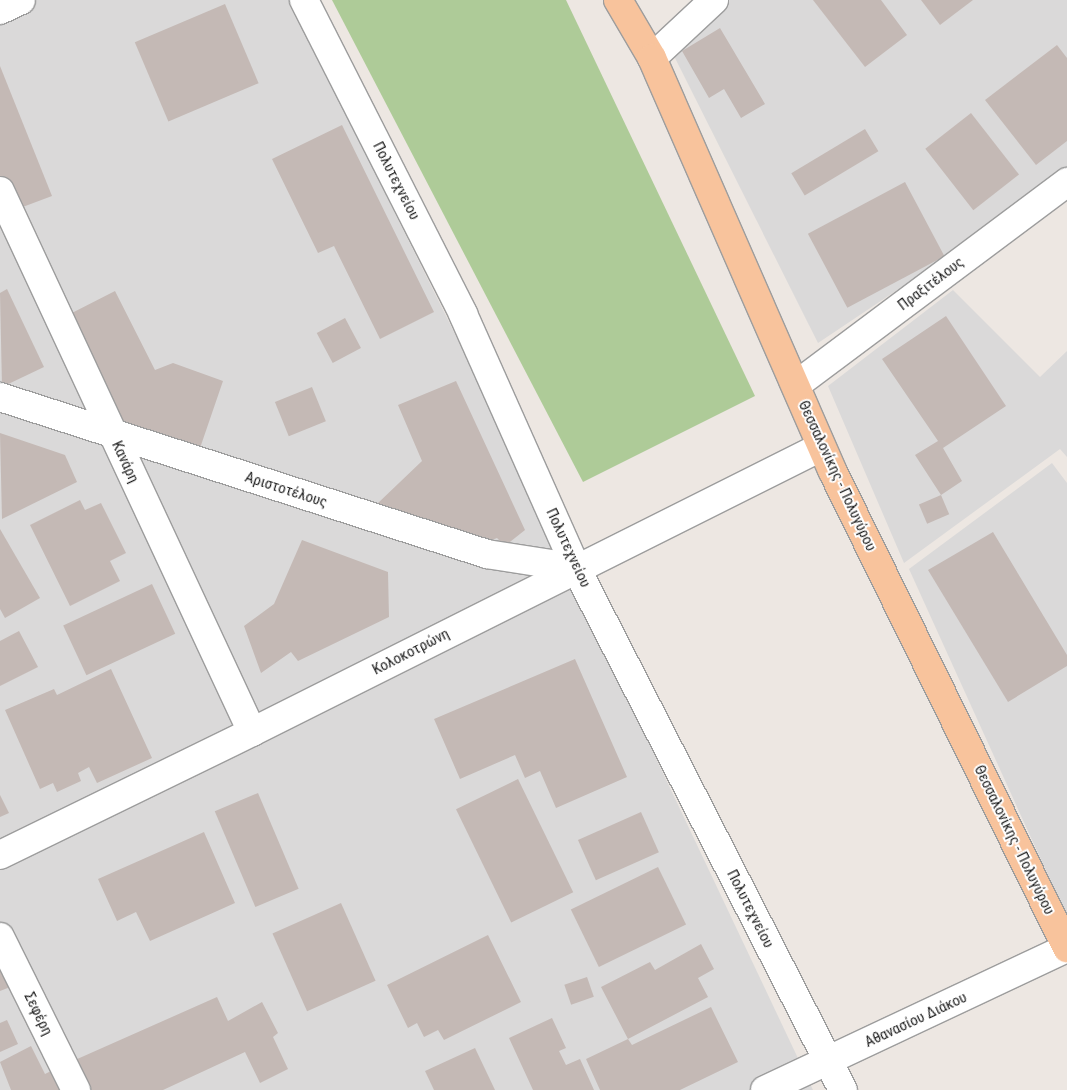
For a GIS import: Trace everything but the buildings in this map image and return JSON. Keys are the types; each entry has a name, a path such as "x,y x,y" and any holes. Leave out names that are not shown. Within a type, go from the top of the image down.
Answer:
{"main road":[{"name":"Θεσσαλονίκης - Πολυγύρου","path":"618,0 652,58 821,446 1067,948"}],"street":[{"path":"0,10 21,0"},
{"name":"Πολυτεχνείου","path":"304,0 463,314 576,568 843,1090"},
{"path":"652,58 714,0"},
{"name":"Πραξιτέλους","path":"796,385 1067,182"},
{"name":"Κανάρη","path":"0,191 111,433 252,732"},
{"name":"Αριστοτέλους","path":"0,396 487,554 576,568"},
{"name":"Κολοκοτρώνη","path":"0,855 252,732 821,446"},
{"name":"Σεφέρη","path":"0,937 76,1090"},
{"name":"Αθανασίου Διάκου","path":"764,1090 1067,948"}],"shaded area":[{"path":"0,0 289,0 457,338 813,1090 0,1090"},
{"path":"729,0 1067,0 1067,168 936,264 818,343 672,52"},
{"path":"953,290 1040,377 1067,351 1067,457 1060,449 904,563 828,386"},
{"path":"1052,463 1067,483 1067,917 909,569"}],"green space":[{"path":"332,0 566,0 755,396 583,482"}]}
